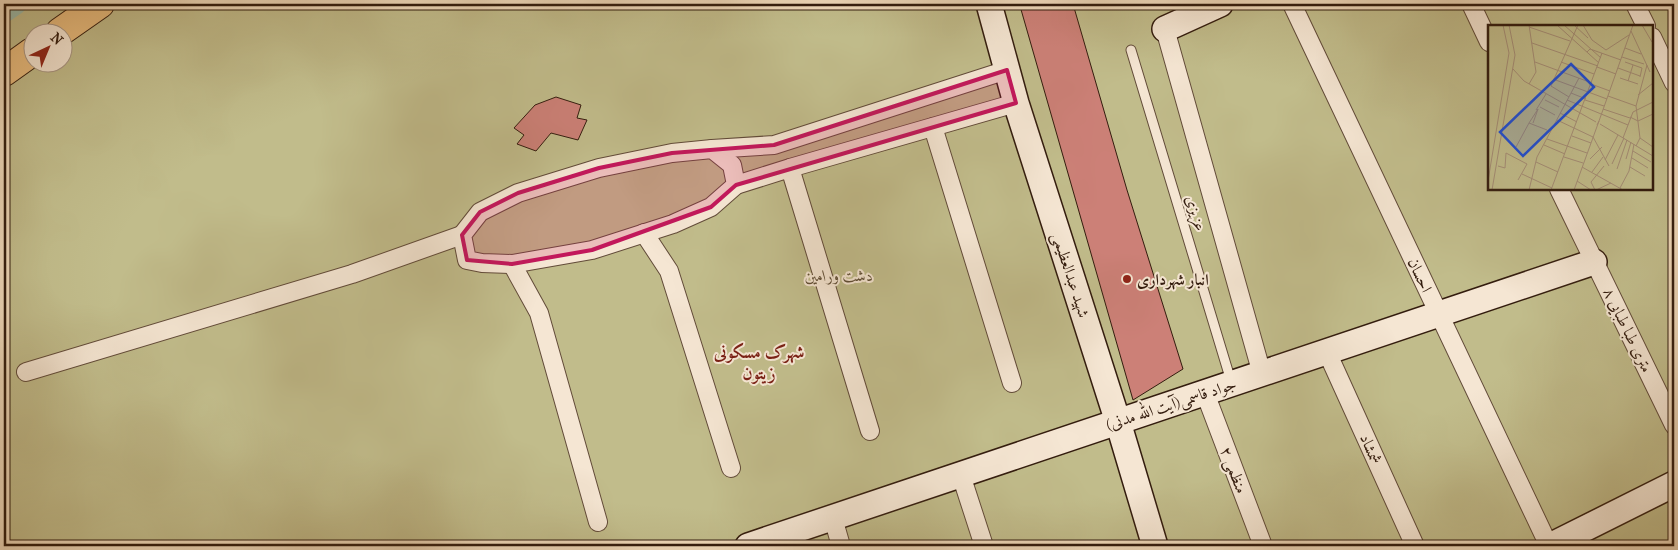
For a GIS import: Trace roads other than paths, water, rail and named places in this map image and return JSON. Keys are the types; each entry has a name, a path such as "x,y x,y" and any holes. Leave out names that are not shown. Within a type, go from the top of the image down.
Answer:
{"main road":[{"path":"72,24 100,4"},
{"path":"4,72 22,59"}],"street":[{"name":"شهید عبدالعظیمی","path":"989,4 1016,103 1118,422 1155,546"},
{"path":"1220,4 1164,29 1262,374"},
{"name":"احسان","path":"1292,4 1549,546"},
{"path":"1471,4 1488,40"},
{"path":"1635,4 1646,25"},
{"path":"1653,39 1674,83"},
{"path":"26,372 352,274 462,235 480,212 518,193 599,168 672,153 774,145 1007,70"},
{"path":"462,235 467,260 482,263 512,264 592,250 674,224 711,207 736,185 1016,103"},
{"path":"933,127 1012,383"},
{"path":"712,149 732,165 736,185"},
{"path":"790,168 870,431"},
{"name":"۸ متری طبا طبایی","path":"1559,190 1674,424"},
{"path":"644,233 669,271 731,468"},
{"name":"جواد قاسمی(آیت الله مدنی)","path":"748,546 1594,262"},
{"path":"512,264 539,313 598,522"},
{"name":"شمشاد","path":"1327,352 1415,546"},
{"name":"منظمی ۲","path":"1205,393 1263,546"},
{"path":"962,475 984,546"},
{"path":"1549,546 1674,484"},
{"path":"832,518 841,546"}],"lane":[{"name":"عزیزی","path":"1132,50 1232,384"}],"waterway":[{"path":"4,13 17,4"}],"place":[{"name":"انبار شهرداری","path":"1127,279"}],"district":[{"name":"شهرک مسکونی زیتون","path":"759,362"}],"park label":[{"name":"دشت ورامین","path":"839,275"}]}
